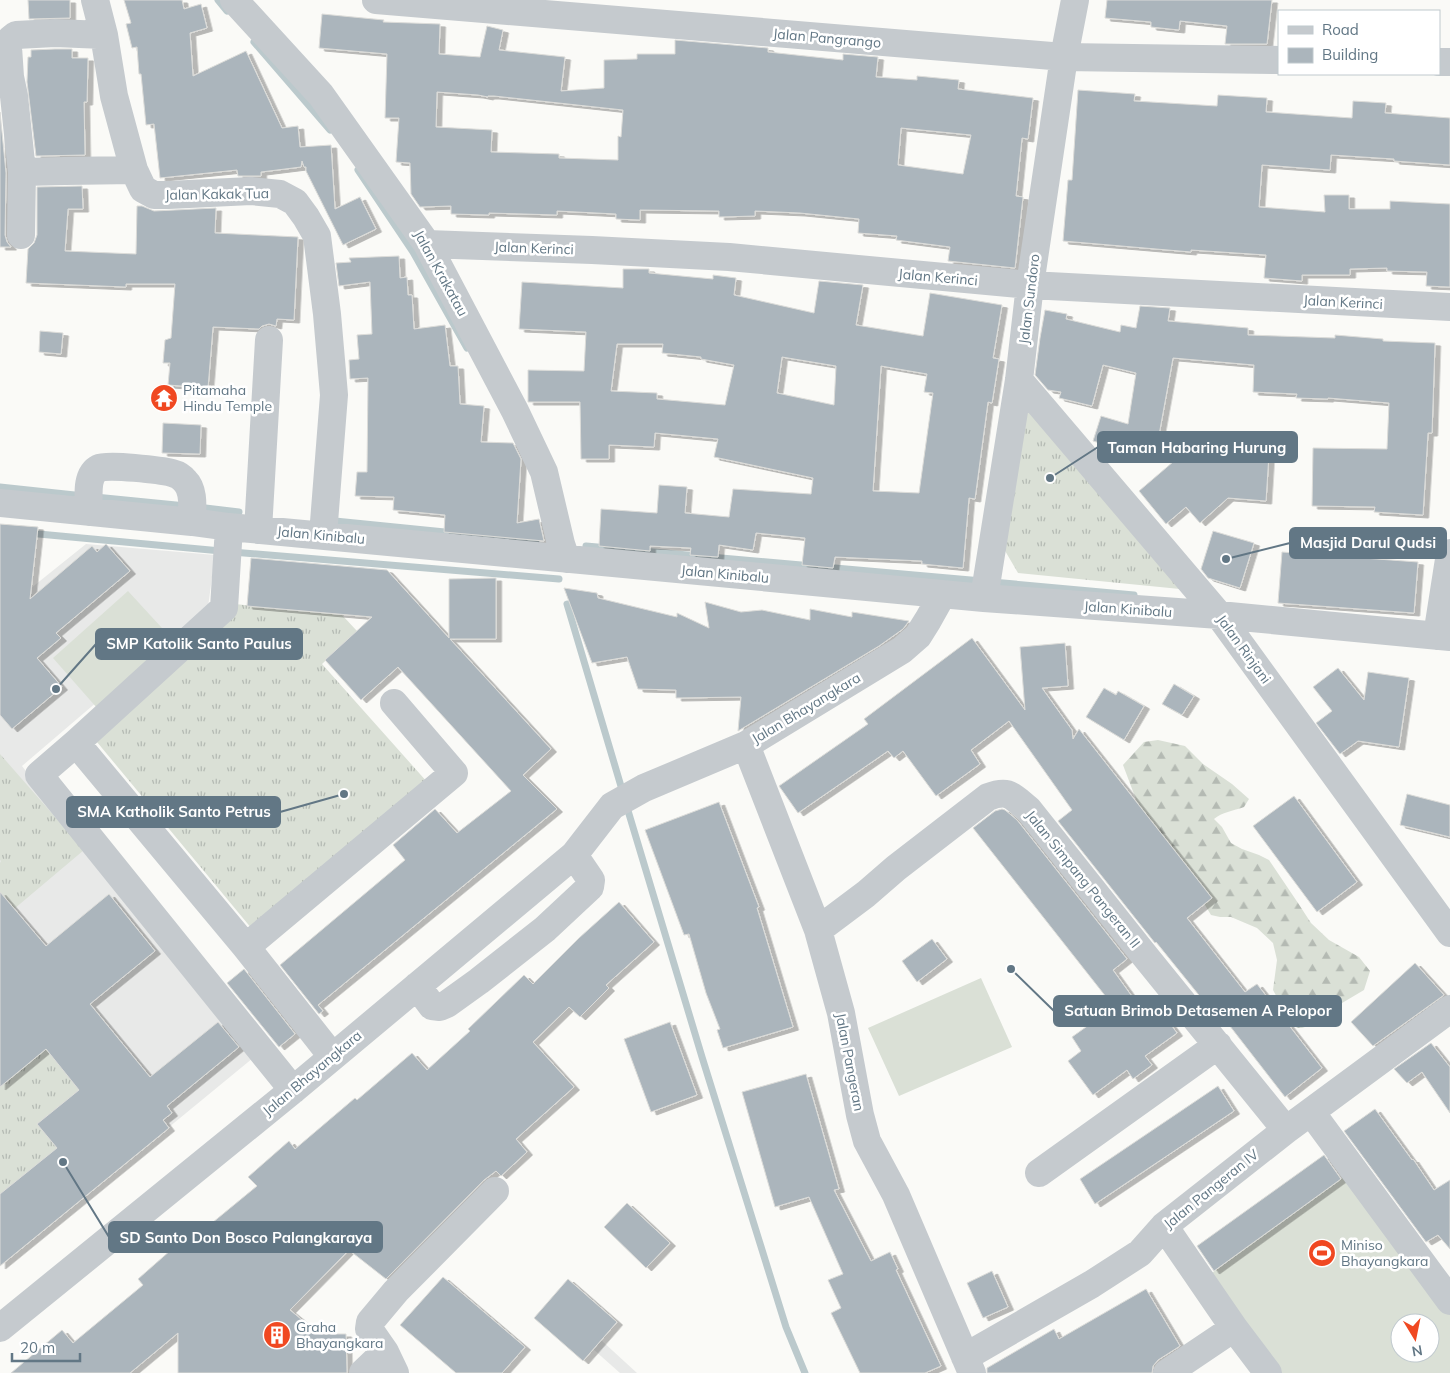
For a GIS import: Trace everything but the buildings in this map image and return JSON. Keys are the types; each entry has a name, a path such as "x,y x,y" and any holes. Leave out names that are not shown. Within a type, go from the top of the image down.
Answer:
{"street":[{"name":"Jalan Kakak Tua","path":"95,0 104,35 114,96 134,170 144,189 154,195 251,191 280,194 296,202 317,236 327,314 334,395 323,535"},
{"name":"Jalan Krakatau","path":"234,0 321,96 427,244 515,411 544,472 566,559"},
{"name":"Jalan Pangrango","path":"376,0 1064,57 1278,60"},
{"name":"Jalan Sundoro","path":"984,598 1019,380 1030,285 1064,57 1075,0"},
{"path":"21,235 22,172 6,37 55,32 104,35"},
{"path":"22,172 134,170"},
{"name":"Jalan Kerinci","path":"427,244 729,257 1030,285 1450,307"},
{"path":"258,530 269,340"},
{"name":"Jalan Rinjani","path":"1019,380 1219,615 1447,925"},
{"path":"89,512 91,476 98,468 109,466 172,473 184,479 192,496 192,522"},
{"name":"Jalan Kinibalu","path":"0,503 258,530 984,598 1219,615 1444,637"},
{"path":"228,527 224,608 39,775 293,1090"},
{"path":"1444,637 1450,553"},
{"name":"Jalan Bhayangkara","path":"0,1328 293,1090 574,854 612,806 644,788 746,745 902,650 918,636 942,594"},
{"path":"246,947 454,773 394,703"},
{"path":"76,743 246,947 332,1056"},
{"name":"Jalan Pangeran","path":"746,745 818,930 841,1013 860,1115 867,1142 896,1195 969,1365"},
{"name":"Jalan Simpang Pangeran II","path":"818,930 988,797 999,792 1010,794 1028,809 1144,956 1286,1130"},
{"path":"417,986 432,1006 440,1007 447,1004 546,929 590,887 591,880 574,854"},
{"name":"Jalan Pangeran IV","path":"969,1365 1140,1253 1164,1226 1286,1130 1450,1009"},
{"path":"1039,1173 1218,1045"},
{"path":"1311,1112 1450,1301"},
{"path":"363,1373 390,1362 369,1329 370,1322 396,1291 495,1191"},
{"path":"1164,1226 1234,1328 1268,1373"},
{"path":"1167,1373 1234,1328"}],"shaded area":[{"path":"86,544 215,555 208,607 22,766 112,884 253,1058 0,1266 0,613"},
{"path":"601,1340 637,1373 620,1373 593,1349"}],"green space":[{"path":"1026,408 1180,589 1018,573 1004,549"},
{"path":"128,591 173,640 97,708 53,658"},
{"path":"235,604 342,615 357,631 322,664 428,783 252,929 92,736"},
{"path":"1158,740 1185,746 1203,764 1232,784 1249,799 1244,807 1224,813 1214,819 1222,827 1231,843 1269,860 1311,923 1329,940 1359,957 1370,971 1364,990 1337,1006 1326,1020 1297,1028 1286,1014 1273,990 1277,960 1273,943 1257,928 1231,917 1211,915 1196,890 1149,826 1137,802 1123,765 1144,742"},
{"path":"0,754 84,850 14,909 0,892"},
{"path":"981,978 1012,1047 899,1096 868,1028"},
{"path":"46,1049 79,1090 37,1124 57,1148 0,1194 0,1087"},
{"name":"Miniso Bhayangkara","path":"1347,1174 1450,1314 1450,1373 1281,1373 1209,1275"}],"waterway":[{"path":"218,0 227,11"},
{"path":"254,42 330,130"},
{"path":"358,170 413,252 467,348"},
{"path":"0,487 84,496"},
{"path":"95,497 186,506"},
{"path":"197,507 239,512"},
{"path":"335,521 536,541"},
{"path":"28,533 221,551"},
{"path":"586,546 982,581"},
{"path":"232,552 559,579"},
{"path":"992,582 1134,595"},
{"path":"567,604 623,793"},
{"path":"626,804 786,1327 805,1373"}],"place":[{"name":"Pitamaha Hindu Temple","path":"164,398"},
{"name":"Taman Habaring Hurung","path":"1050,478"},
{"name":"Masjid Darul Qudsi","path":"1226,559"},
{"name":"SMP Katolik Santo Paulus","path":"56,689"},
{"name":"SMA Katholik Santo Petrus","path":"344,794"},
{"name":"Satuan Brimob Detasemen A Pelopor","path":"1011,969"},
{"name":"SD Santo Don Bosco Palangkaraya","path":"63,1162"},
{"name":"Miniso Bhayangkara","path":"1322,1253"},
{"name":"Graha Bhayangkara","path":"277,1335"}]}
